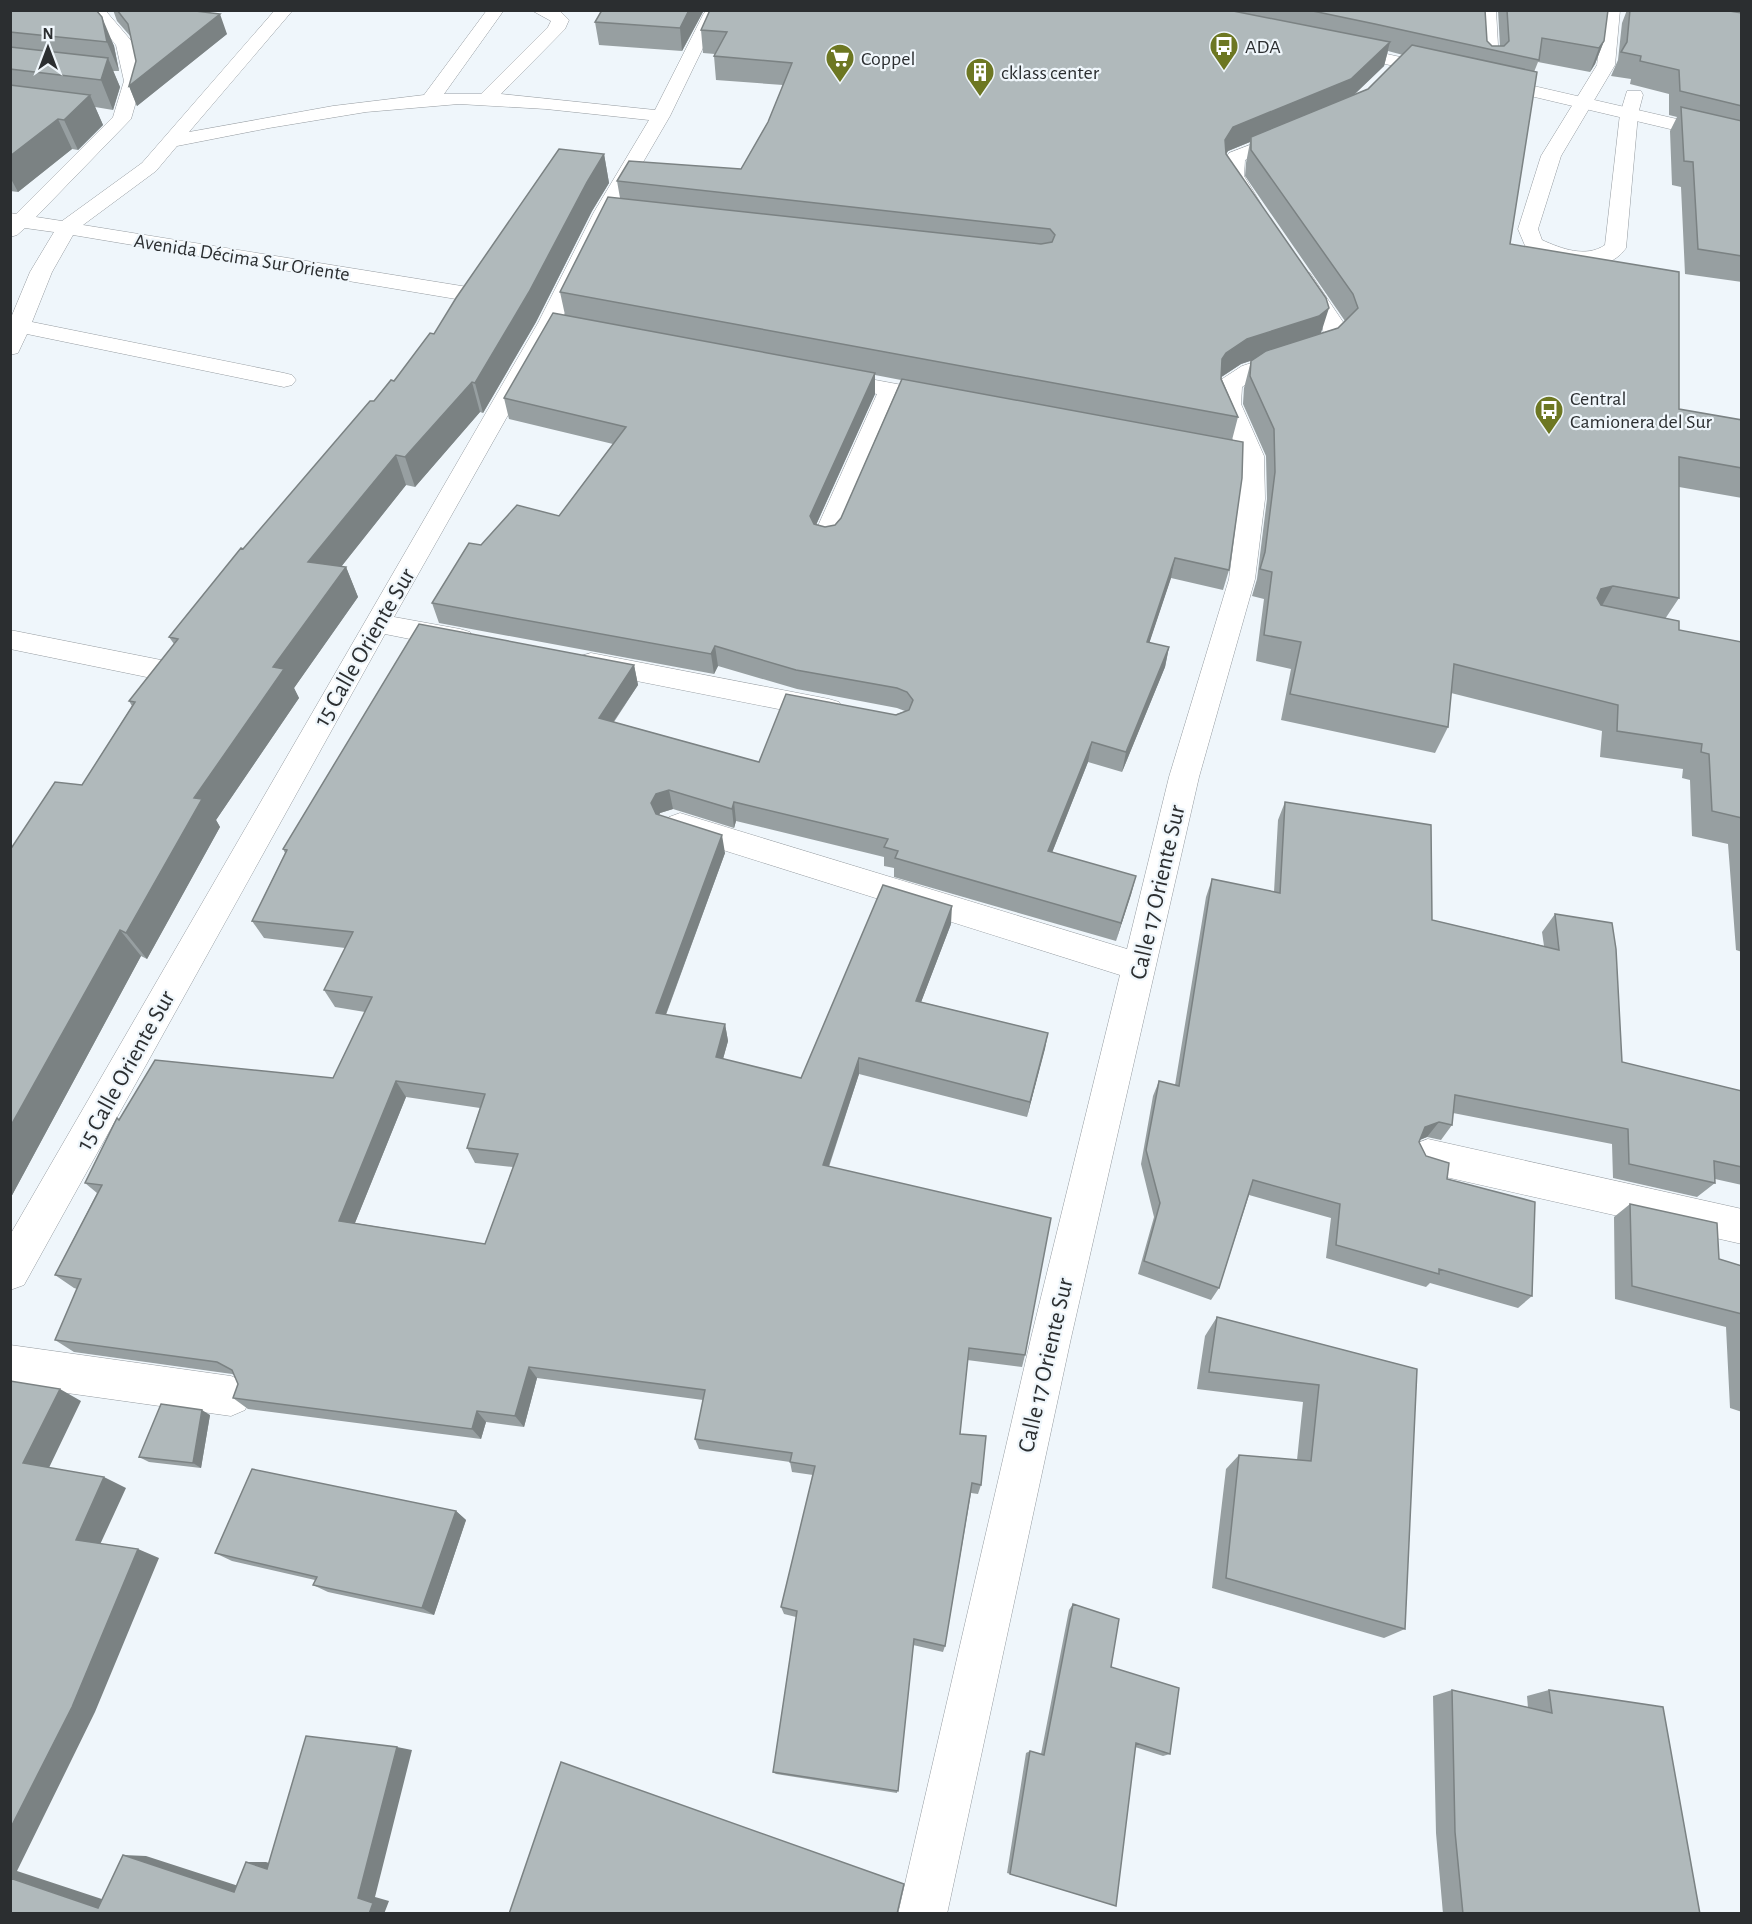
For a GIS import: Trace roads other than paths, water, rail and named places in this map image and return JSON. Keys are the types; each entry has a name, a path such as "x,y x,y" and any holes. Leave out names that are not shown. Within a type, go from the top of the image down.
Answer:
{"street":[{"path":"14,223 122,119 133,81 125,44 95,10"},
{"path":"10,348 41,272 67,227 149,167 174,141 285,10"},
{"path":"429,100 496,10"},
{"path":"486,99 556,29 560,20 550,12 539,10"},
{"path":"1487,10 1490,63"},
{"path":"1591,12 1616,14 1606,65 1551,156 1528,229 1533,244 1559,255 1599,259 1615,248 1631,105"},
{"name":"15 Calle Oriente Sur","path":"10,1272 377,623 560,326 712,13"},
{"path":"1338,31 1399,53 1581,103 1631,105 1655,100"},
{"path":"1321,44 1399,53"},
{"path":"1385,78 1399,53"},
{"path":"1466,70 1490,63 1511,68"},
{"path":"111,78 133,81"},
{"path":"1574,81 1595,86 1631,105 1742,140"},
{"path":"174,141 266,124 429,100 486,99 662,116"},
{"path":"100,116 122,119"},
{"path":"1259,216 1233,177 1232,165 1236,157 1312,128"},
{"name":"Avenida Décima Sur Oriente","path":"14,223 67,227 474,295"},
{"name":"Calle 17 Oriente Sur","path":"922,1914 1048,1349 1184,777 1242,579 1252,499 1229,404 1230,384 1250,371 1321,348 1336,336 1332,322 1292,264"},
{"path":"20,326 284,380"},
{"path":"811,375 961,403"},
{"path":"826,537 891,390"},
{"path":"377,623 481,642"},
{"path":"10,639 166,671"},
{"path":"561,658 850,713"},
{"path":"672,823 1139,967"},
{"path":"1428,1156 1742,1227"},
{"path":"10,1365 231,1396"}],"place":[{"name":"ADA","path":"1224,72"},
{"name":"Coppel","path":"840,84"},
{"name":"cklass center","path":"980,98"},
{"name":"Central Camionera del Sur","path":"1549,436"}]}
